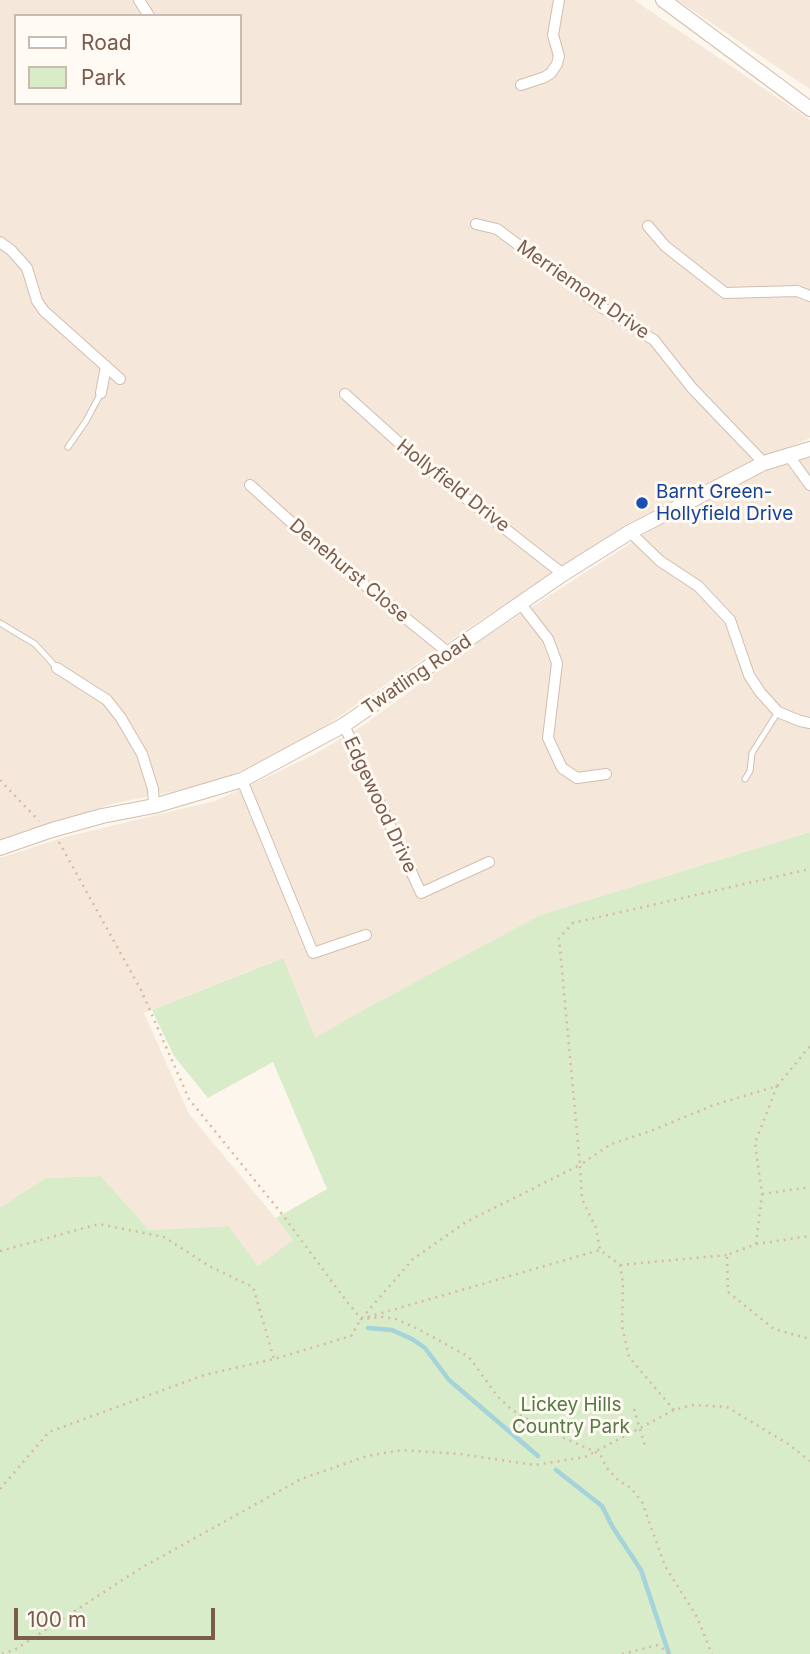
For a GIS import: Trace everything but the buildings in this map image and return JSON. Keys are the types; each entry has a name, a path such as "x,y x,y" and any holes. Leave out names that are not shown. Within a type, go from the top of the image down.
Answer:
{"street":[{"path":"521,85 545,77 557,64 559,56 553,35 559,0"},
{"path":"663,0 810,109"},
{"name":"Merriemont Drive","path":"476,224 497,229 603,308 654,340 692,388 764,463"},
{"path":"648,226 665,246 725,293 797,291 810,296"},
{"path":"0,242 27,268 37,300 44,312 120,379"},
{"path":"101,393 106,366"},
{"name":"Hollyfield Drive","path":"345,394 427,468 563,574"},
{"name":"Twatling Road","path":"0,848 51,830 154,806 242,780 344,725 520,603 630,532 764,463 810,449"},
{"path":"789,456 810,485"},
{"name":"Denehurst Close","path":"250,485 324,552 450,654"},
{"path":"630,532 660,561 698,586 730,620 749,675 778,712 810,723"},
{"path":"520,603 548,639 557,663 548,738 562,768 577,778 606,774"},
{"path":"57,668 107,700 121,718 142,754 153,789 154,806"},
{"name":"Edgewood Drive","path":"344,725 421,893 489,862"},
{"path":"242,780 313,953 366,935"}],"lane":[{"path":"68,447 101,393"},
{"path":"0,623 36,644 57,668"},
{"path":"745,779 750,771 752,753 778,712"}],"path":[{"path":"0,780 51,830 141,990 189,1099 361,1319"},
{"path":"810,869 573,923 559,938 582,1199 596,1228 600,1250 620,1265 727,1255 756,1244 810,1236"},
{"path":"756,1244 762,1194 755,1143 777,1086 810,1046"},
{"path":"0,1489 49,1432 204,1375 274,1359 351,1336 361,1319 413,1259 466,1222 580,1165 611,1144 715,1105 777,1086"},
{"path":"762,1194 810,1187"},
{"path":"0,1251 99,1224 164,1237 211,1267 253,1287 274,1359"},
{"path":"361,1319 600,1250"},
{"path":"727,1255 729,1292 774,1329 810,1339"},
{"path":"620,1265 623,1283 622,1326 629,1357 674,1410"},
{"path":"361,1319 396,1319 469,1357 498,1397 512,1410 544,1429 600,1454 607,1468 642,1502 665,1566 697,1617 712,1654"},
{"path":"2,1654 16,1649 141,1567 301,1479 367,1456 401,1450 460,1454 536,1465 585,1457 674,1410 694,1405 727,1408 789,1444 810,1461"},
{"path":"634,1409 646,1449"},
{"path":"622,1654 658,1645 670,1654"}],"shaded area":[{"path":"0,0 634,0 810,120 810,438 736,470 629,523 290,750 213,783 112,804 0,842"},
{"path":"677,0 810,0 810,89"},
{"path":"810,457 810,832 540,915 363,1010 315,1039 282,958 144,1013 189,1114 294,1240 258,1266 227,1226 149,1230 101,1176 46,1178 0,1207 0,858 65,837 215,801 313,755 362,726 482,639 673,516 761,470"}],"green space":[{"name":"Lickey Hills Country Park","path":"810,832 810,1654 0,1654 0,1207 46,1178 101,1176 149,1230 228,1226 258,1266 293,1240 276,1218 327,1189 273,1062 208,1098 174,1056 152,1010 283,958 315,1038 540,915"}],"waterway":[{"path":"368,1328 392,1330 425,1348 449,1380 538,1456"},
{"path":"556,1470 602,1506 641,1570 669,1654"}],"place":[{"name":"Barnt Green- Hollyfield Drive","path":"642,503"}]}
